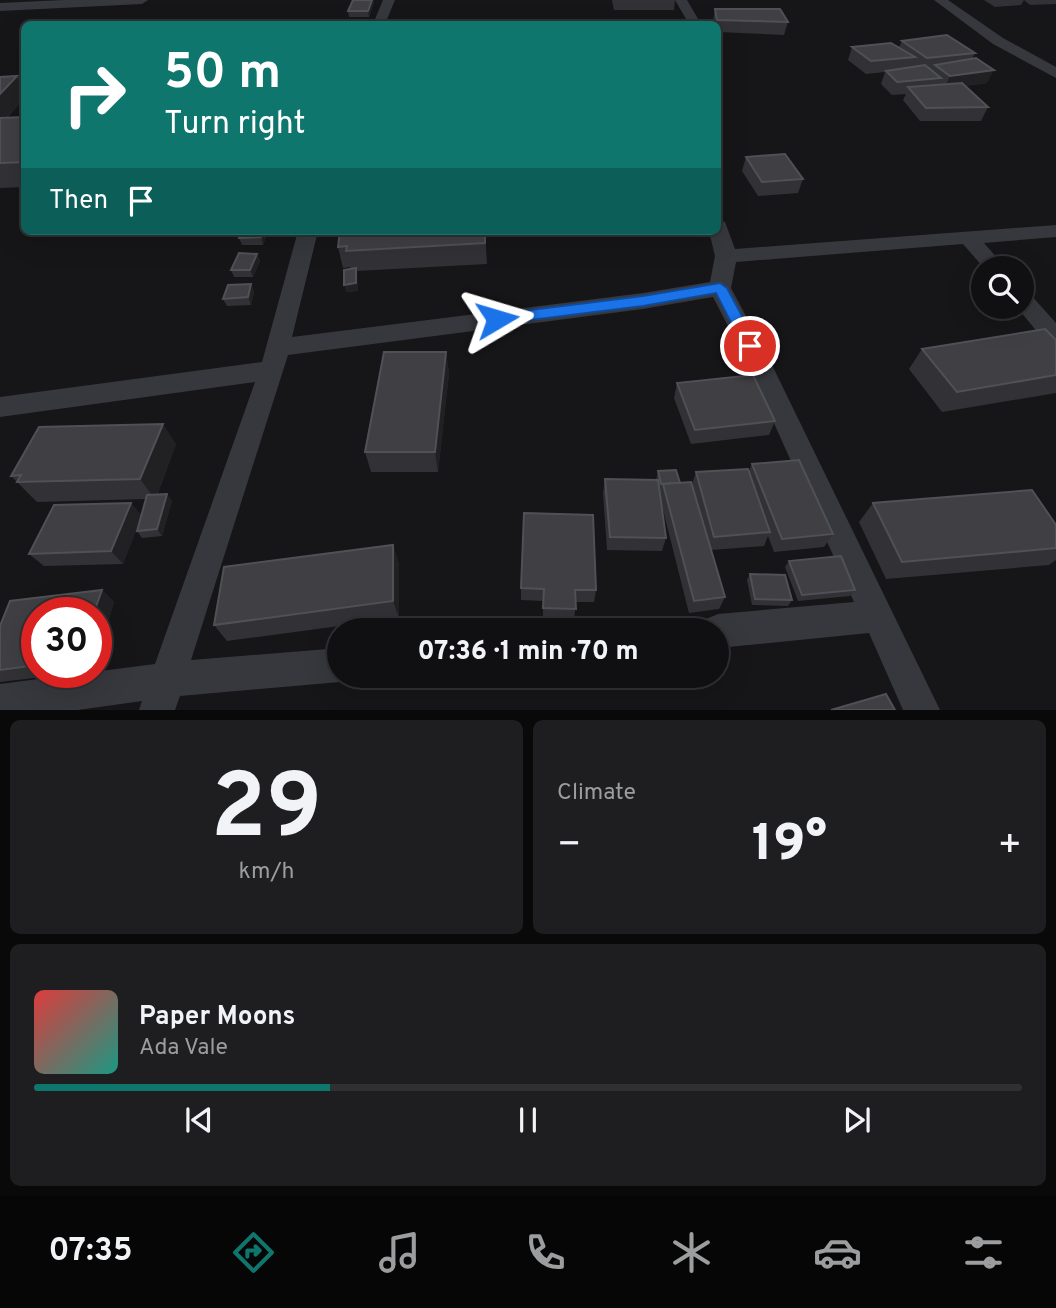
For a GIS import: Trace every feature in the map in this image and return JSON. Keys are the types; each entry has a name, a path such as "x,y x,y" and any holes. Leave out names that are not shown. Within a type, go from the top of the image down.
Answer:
{"street":[{"path":"0,7 142,0"},
{"path":"380,21 388,0"},
{"path":"681,0 693,21"},
{"path":"940,0 998,41 1056,73"},
{"path":"0,82 21,81"},
{"path":"726,256 1056,231"},
{"path":"162,695 275,359 307,235"},
{"path":"720,235 726,256 720,288 760,365 922,709"},
{"path":"968,237 985,256"},
{"path":"0,407 275,359 720,288"},
{"path":"1034,313 1056,338"},
{"path":"729,630 879,616"},
{"path":"0,702 162,695 327,667"}],"building":[{"path":"353,0 372,0 368,11 348,11"},
{"path":"715,9 780,9 788,22 717,20"},
{"path":"947,35 975,53 927,58 902,41"},
{"path":"891,43 915,57 871,61 852,47"},
{"path":"976,58 994,70 950,76 935,65"},
{"path":"925,65 941,78 897,82 886,71"},
{"path":"17,76 0,94 0,77"},
{"path":"962,83 988,107 926,108 908,87"},
{"path":"21,117 21,162 0,163 0,118"},
{"path":"785,154 803,179 762,182 746,157"},
{"path":"240,235 262,235 261,237 239,238"},
{"path":"340,235 485,235 485,243 346,251 347,246 338,247"},
{"path":"239,253 257,254 250,270 231,270"},
{"path":"356,268 356,283 344,285 344,270"},
{"path":"251,284 248,297 223,299 228,285"},
{"path":"1045,329 1056,340 1056,375 957,392 922,349"},
{"path":"384,352 446,352 435,452 365,452"},
{"path":"753,375 775,421 695,430 677,383"},
{"path":"163,424 140,479 17,482 21,475 11,476 39,427"},
{"path":"799,460 833,534 782,539 752,464"},
{"path":"748,469 770,532 714,537 696,472"},
{"path":"676,470 680,483 661,484 658,471"},
{"path":"605,479 658,480 666,538 610,537"},
{"path":"691,482 725,597 694,601 663,484"},
{"path":"1032,490 1056,525 1056,548 902,562 873,503"},
{"path":"167,494 157,529 137,531 147,495"},
{"path":"131,503 111,551 29,554 54,505"},
{"path":"524,513 593,515 596,590 575,590 576,609 543,608 544,589 521,588"},
{"path":"393,545 393,601 214,625 224,567"},
{"path":"841,556 855,590 802,595 789,561"},
{"path":"750,574 785,575 792,600 755,599"},
{"path":"102,590 99,597 43,597"},
{"path":"21,600 21,667 0,670 0,626 10,601"},
{"path":"886,694 895,710 831,710"}],"route":[{"path":"497,319 643,301 720,288 750,346"}]}
